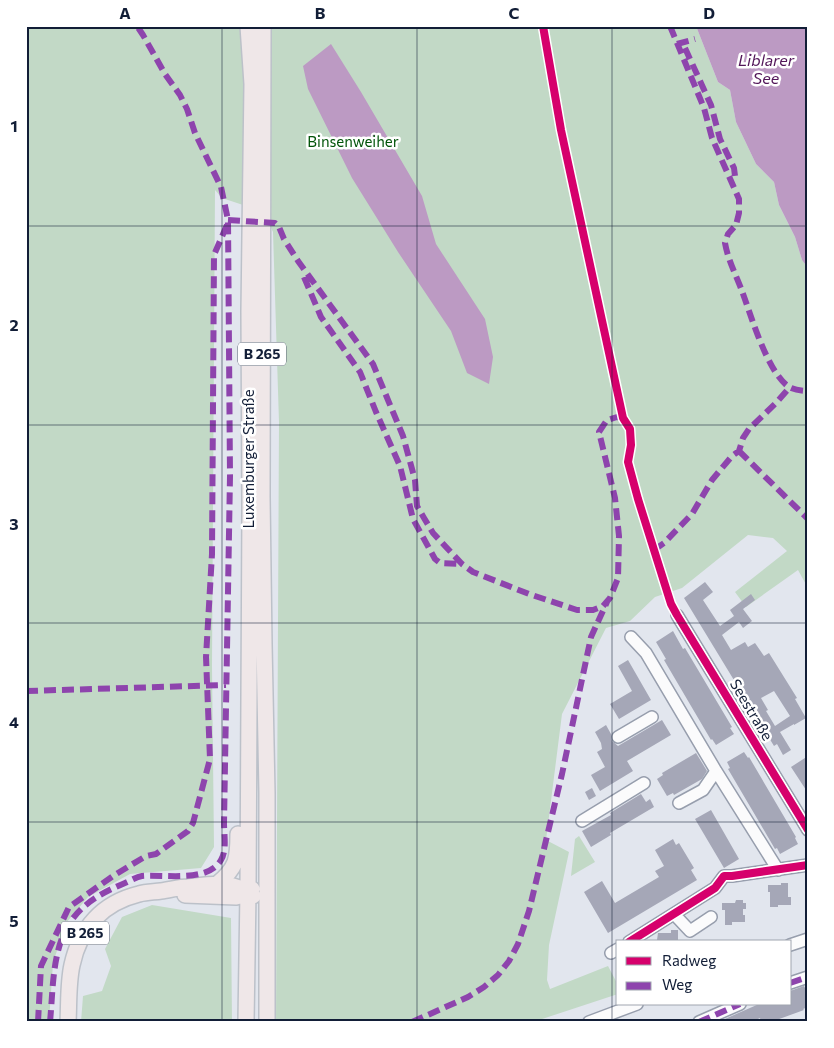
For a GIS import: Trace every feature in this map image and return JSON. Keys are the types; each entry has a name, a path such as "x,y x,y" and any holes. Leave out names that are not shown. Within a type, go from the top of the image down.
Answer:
{"main road":[{"name":"Luxemburger Straße","path":"248,26 252,84 249,311 248,892"},
{"name":"Luxemburger Straße","path":"263,26 262,497 267,793"},
{"path":"250,508 244,532 240,562 237,856 233,868 216,890 236,897 248,892 258,880 260,823 267,793"},
{"name":"B 265","path":"267,793 267,1022"},
{"name":"B 265","path":"68,1022 70,979 75,954 93,920 121,900 140,893 162,891 178,894 216,890 238,912 248,936"},
{"path":"248,892 255,899 257,906 257,1022"},
{"name":"B 265","path":"246,1022 248,892"}],"street":[{"name":"Seestraße","path":"677,615 804,816 808,830"},
{"path":"631,637 646,653 716,771 778,870"},
{"path":"618,737 652,717"},
{"path":"679,803 703,790 716,771"},
{"path":"582,821 644,783"},
{"path":"633,940 715,888 724,876 808,865"},
{"path":"674,914 690,931 711,917"},
{"path":"792,944 808,938"},
{"path":"792,982 808,977"},
{"path":"589,1022 632,1006"},
{"path":"699,1022 735,1006"}],"green space":[{"path":"26,26 696,26 718,82 730,90 736,122 756,164 774,182 779,205 795,237 802,260 808,268 808,588 798,570 746,607 735,592 787,551 773,538 748,535 682,588 655,597 630,621 606,628 562,714 546,840 569,852 549,945 547,980 550,989 608,966 616,981 616,995 533,1022 276,1022 279,422 273,232 269,223 246,206 222,198 215,190 212,666 214,847 201,868 130,874 88,897 66,923 53,963 49,1022 26,1022"},
{"path":"579,836 595,862 571,876 575,839"},
{"path":"152,905 231,918 232,1022 81,1022 83,996 102,991 111,966 105,949 122,917"}],"water":[{"name":"Liblarer See","path":"696,26 808,26 808,268 802,260 795,237 779,205 774,182 756,164 736,122 730,90 718,82"},
{"name":"Binsenweiher","path":"331,44 422,196 436,244 485,319 493,357 489,384 467,373 451,331 398,252 352,178 308,89 303,66"}],"building":[{"path":"705,582 713,592 703,600 720,626 734,616 730,610 751,594 755,600 743,609 752,621 743,628 739,622 722,635 731,650 745,642 748,647 755,643 764,656 769,653 797,698 795,699 806,718 780,732 791,750 783,755 777,744 774,746 684,598","holes":["774,691 790,716 775,726 761,698"]},
{"path":"673,631 732,727 730,728 734,734 716,745 711,740 664,660 666,659 656,642"},
{"path":"628,660 651,700 619,719 610,704 632,691 618,666"},
{"path":"662,720 671,735 627,761 633,771 600,791 591,775 605,767 597,752 602,749 595,732 606,725 611,734 612,741 618,746"},
{"path":"744,752 749,757 796,837 798,844 780,854 777,848 775,849 728,769 730,768 727,762"},
{"path":"696,753 707,771 702,779 674,795 673,793 667,796 657,779 663,775 662,773"},
{"path":"808,756 808,793 791,767"},
{"path":"592,788 596,796 589,800 585,792"},
{"path":"641,794 646,802 650,799 654,807 610,833 611,835 591,847 582,831 611,815 610,813"},
{"path":"711,810 739,859 724,868 695,819"},
{"path":"673,839 676,845 679,843 694,868 691,870 697,880 608,933 584,892 602,881 615,903 659,877 655,871 664,866 655,850"},
{"path":"781,883 788,883 788,897 791,897 791,905 770,907 768,885 781,885"},
{"path":"736,900 743,900 743,903 746,903 746,909 743,909 745,922 732,922 732,925 725,925 725,910 722,910 722,903 735,903"},
{"path":"671,930 678,930 678,940 657,940 658,933 671,933"},
{"path":"804,986 806,990 808,989 808,997 805,998 808,1007 771,1022 761,1022 760,1018 752,1022 718,1022 754,1006 792,1006 792,990"}],"marked path":[{"path":"50,1022 58,951 66,929 77,913 99,896 140,877 185,876 206,872 215,867 221,860 225,847 230,476 228,220 221,187 195,133 187,109 137,26"},
{"path":"670,26 704,108 712,138 739,199 739,213 736,225 728,234 725,243 755,328 767,356 781,380 791,388 808,391"},
{"path":"677,44 695,39"},
{"path":"685,48 711,105 720,139 734,168 735,176 731,181"},
{"path":"228,220 275,223 279,227 298,261 373,364 403,436 415,480 417,506 433,533 462,564 473,572 577,610 593,610 603,606 610,598 618,578 619,536 615,498 599,432 607,420 617,417 623,418"},
{"path":"38,1022 41,966 69,907 113,876 146,856 156,854 188,831 193,823 210,759 206,657 212,554 214,255 227,225"},
{"path":"304,277 321,317 360,372 400,466 413,519 435,559 440,563 462,564"},
{"path":"654,550 664,543 692,514 712,480 732,456 739,451 743,438 749,429 790,387"},
{"path":"739,451 808,519"},
{"path":"412,1022 468,997 484,987 498,975 509,961 518,944 529,911 562,774 591,637 607,602"},
{"path":"26,691 226,685"},
{"path":"792,982 808,977"},
{"path":"699,1022 735,1006"}],"cycle path":[{"path":"543,26 561,130 623,418 630,429 631,445 628,462 671,604 808,830"},
{"path":"632,940 715,888 724,876 808,865"}]}
